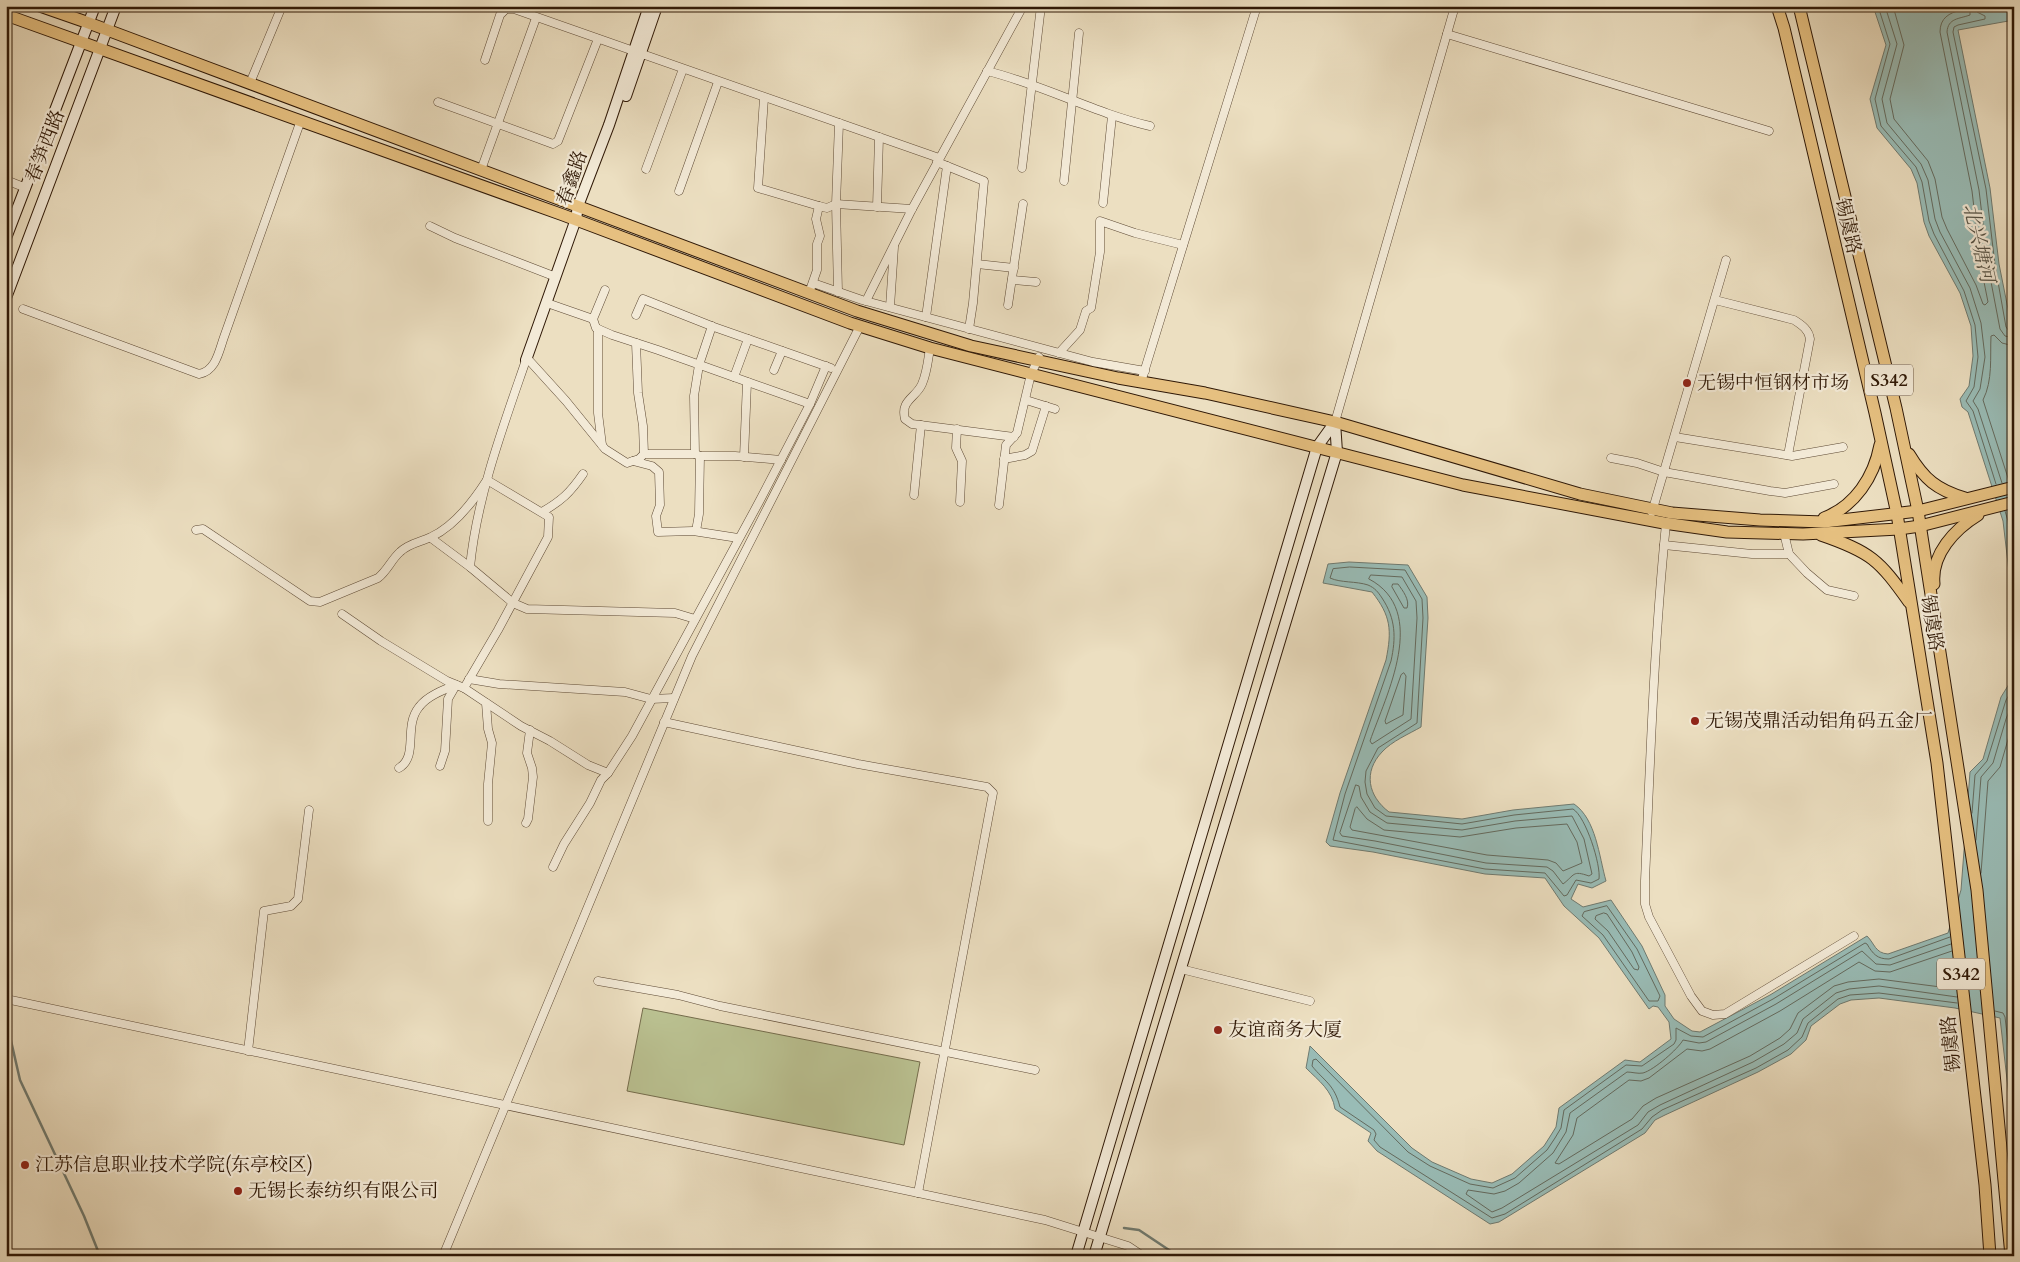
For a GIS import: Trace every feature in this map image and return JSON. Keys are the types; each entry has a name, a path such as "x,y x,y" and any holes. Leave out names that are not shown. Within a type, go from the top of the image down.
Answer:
{"main road":[{"path":"40,6 89,22 579,207 811,288 857,311 971,346 1038,360 1143,377 1335,422 1580,494 1672,513 1760,520 1815,528 1899,530 2014,502"},
{"name":"春笋西路","path":"6,238 95,6"},
{"name":"春笋西路","path":"6,298 102,48 116,6"},
{"name":"春鑫路","path":"638,53 649,6"},
{"name":"春鑫路","path":"527,359 579,207 591,190 638,53 657,6"},
{"name":"锡虞路","path":"1777,6 1784,28 1881,440 1899,530 1937,763 1985,1185 1990,1256"},
{"name":"锡虞路","path":"1799,6 1918,510 1977,890 2006,1185 2011,1256"},
{"path":"6,15 576,220 860,326 930,348 1463,485 1666,524 1728,532 1784,533 1918,510 2014,487"},
{"path":"1076,1256 1317,447 1335,422"},
{"path":"1094,1256 1337,452 1335,422"},
{"path":"1815,528 1840,510 1861,491 1874,467 1881,440"},
{"path":"1904,446 1920,473 1930,482 1954,495 1967,498"},
{"path":"1942,662 1935,611 1934,580 1936,564 1948,540 1956,531 1966,522 1987,509"},
{"path":"1815,528 1867,554 1888,573 1911,606"}],"street":[{"path":"250,83 282,6"},
{"path":"866,301 947,143 1023,6"},
{"path":"1022,168 1041,6"},
{"path":"819,206 816,219 820,236 817,244 817,270 811,288 838,292 1143,377 1257,6"},
{"path":"1335,422 1455,6"},
{"path":"485,60 500,15 506,9 514,9 879,137 938,160 947,166 984,181 969,328"},
{"path":"481,170 536,18"},
{"path":"1064,181 1079,33"},
{"path":"1447,34 1769,131"},
{"path":"438,102 553,144 558,141 598,39"},
{"path":"646,169 683,69"},
{"path":"987,71 1014,77 1112,116 1150,126"},
{"path":"679,191 718,82"},
{"path":"764,98 758,188 826,208 836,204 912,209"},
{"path":"1103,203 1112,116"},
{"path":"23,309 199,374 206,373 213,366 224,337 301,120"},
{"path":"838,292 836,204 840,123"},
{"path":"877,206 879,137"},
{"path":"926,317 947,166"},
{"path":"6,180 26,188"},
{"path":"1008,305 1023,204"},
{"path":"1059,353 1080,330 1086,310 1091,308 1100,252 1100,221 1135,233 1183,245"},
{"path":"430,226 454,238 556,277"},
{"path":"890,307 895,243"},
{"path":"1651,521 1652,509 1675,437 1726,260"},
{"path":"977,264 1014,268"},
{"path":"1012,280 1036,282"},
{"path":"592,319 605,290"},
{"path":"636,315 643,299 712,326 838,370"},
{"path":"1715,300 1794,320 1805,328 1810,335 1788,455"},
{"path":"547,303 592,319 596,328 612,335 810,404"},
{"path":"696,531 699,514 694,396 698,365 712,326"},
{"path":"443,1256 692,656 860,326"},
{"path":"598,329 598,413 602,446"},
{"path":"734,377 748,339"},
{"path":"636,343 638,393 644,454"},
{"path":"930,348 921,388 908,400 904,414 907,421 921,425 1014,437"},
{"path":"999,505 1006,445 1017,433 1031,374 1044,349"},
{"path":"774,370 782,351"},
{"path":"470,567 472,545 487,480 503,426 527,359 566,401 602,446 627,463 634,461 644,454 780,460"},
{"path":"553,866 564,844 590,803 601,780 608,773 632,736 810,404 826,366"},
{"path":"744,457 747,382"},
{"path":"1026,400 1055,409"},
{"path":"1004,459 1025,455 1032,450 1046,406"},
{"path":"914,495 921,425"},
{"path":"957,430 956,448 962,461 960,502"},
{"path":"1675,437 1788,455 1843,447"},
{"path":"1611,458 1637,463 1664,472 1785,493 1834,484"},
{"path":"634,461 652,466 659,472 660,505 656,516 658,532 696,531 738,538"},
{"path":"542,512 561,501 583,474"},
{"path":"464,688 548,538 549,517 487,480"},
{"path":"196,530 204,529 310,601 316,602 378,578 386,572 400,552 410,545 431,538 453,522 476,498 487,480"},
{"path":"1666,524 1648,802 1645,904 1649,917 1691,996 1702,1010 1713,1015 1724,1014 1854,936"},
{"path":"1784,533 1789,554 1828,590 1854,596"},
{"path":"431,538 470,567 512,603 527,609 675,614 695,620"},
{"path":"1664,545 1752,554 1789,554"},
{"path":"342,614 380,641 464,688 588,765 608,773"},
{"path":"468,679 499,684 625,692 651,699 674,698"},
{"path":"440,766 445,751 448,700 456,685"},
{"path":"398,768 405,764 409,756 411,722 419,707 435,695 456,685"},
{"path":"486,703 488,729 492,743 488,784 488,821"},
{"path":"664,722 858,764 987,787 993,793 918,1193"},
{"path":"526,823 533,777 527,753 530,730"},
{"path":"248,1051 264,911 290,906 298,899 309,810"},
{"path":"1181,969 1310,1001"},
{"path":"598,981 678,995 720,1006 794,1021 808,1022 1035,1070"},
{"path":"10,1000 1046,1220 1128,1246 1143,1256"}],"green space":[{"path":"643,1008 920,1062 904,1145 627,1091"}],"water":[{"name":"北兴塘河","path":"1873,6 1980,6 1982,9 1990,11 2014,9 2014,20 1958,30 1990,188 1999,264 2014,339 2014,587 2009,572 2003,521 1968,412 1962,407 1960,399 1969,386 1973,356 1971,326 1960,293 1929,236 1924,222 1917,183 1911,169 1877,128 1870,99 1886,45"},
{"path":"1349,562 1408,565 1427,597 1428,618 1421,727 1391,744 1376,760 1370,776 1370,784 1376,799 1389,812 1462,819 1513,810 1574,804 1592,828 1606,881 1592,888 1578,884 1571,899 1583,907 1611,900 1642,946 1665,995 1665,1006 1674,1019 1692,1031 1700,1032 1770,995 1867,936 1880,952 1888,954 1948,933 1961,890 1970,772 1983,759 2001,697 2014,676 2014,1141 2000,1018 1955,1008 1879,998 1851,1000 1840,1004 1811,1026 1806,1040 1791,1054 1758,1072 1655,1120 1645,1133 1499,1222 1490,1224 1377,1151 1368,1141 1371,1133 1335,1109 1328,1091 1306,1068 1310,1046 1412,1148 1432,1162 1471,1179 1492,1183 1512,1174 1544,1146 1556,1127 1559,1108 1625,1060 1640,1062 1671,1039 1669,1022 1658,1007 1653,1006 1649,1009 1599,938 1564,906 1545,878 1485,874 1373,852 1330,846 1326,842 1340,793 1386,660 1389,640 1386,616 1372,592 1323,583 1328,564"}],"waterway":[{"path":"6,1019 20,1080 84,1216 100,1256"},
{"path":"1124,1228 1139,1230 1178,1256"}],"place":[{"name":"无锡中恒钢材市场","path":"1687,383"},
{"name":"无锡茂鼎活动铝角码五金厂","path":"1695,721"},
{"name":"友谊商务大厦","path":"1218,1030"},
{"name":"江苏信息职业技术学院(东亭校区)","path":"25,1165"},
{"name":"无锡长泰纺织有限公司","path":"238,1191"}]}
